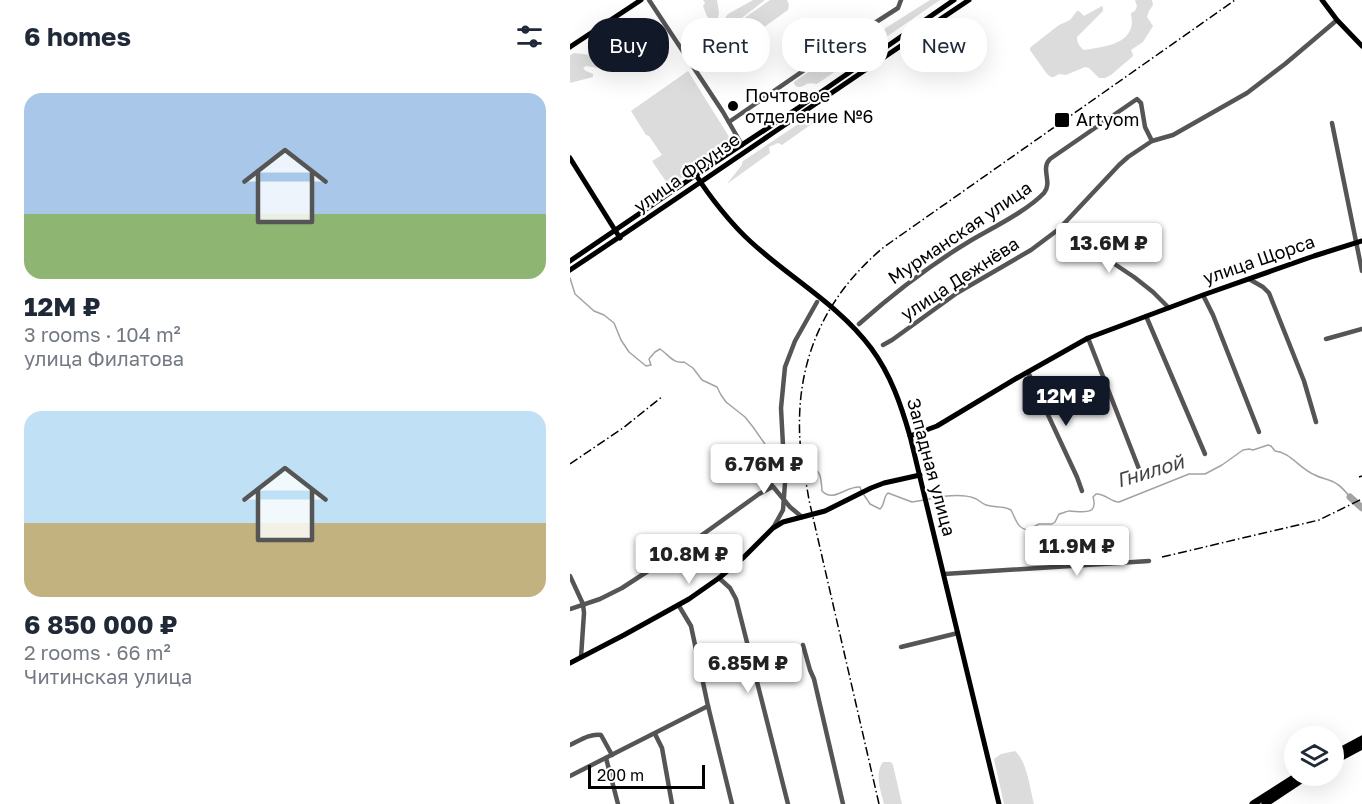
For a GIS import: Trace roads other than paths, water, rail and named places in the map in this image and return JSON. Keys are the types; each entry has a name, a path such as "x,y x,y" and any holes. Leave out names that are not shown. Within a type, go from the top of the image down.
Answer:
{"highway":[{"path":"1344,748 1362,739"},
{"path":"1344,756 1362,746"},
{"path":"1253,804 1284,784"},
{"path":"1265,804 1292,786"}],"main road":[{"path":"570,47 641,0"},
{"name":"улица Фрунзе","path":"570,261 954,0"},
{"name":"улица Фрунзе","path":"570,270 969,0"},
{"path":"1322,0 1337,20 1362,46"},
{"path":"742,145 746,151"},
{"path":"570,158 620,238"},
{"name":"Западная улица","path":"696,175 751,243 842,317 878,358 893,386 908,429 920,475 999,804"},
{"name":"улица Щорса","path":"910,436 937,426 1088,338 1203,295 1359,242"},
{"path":"570,663 679,606 720,578 773,528 790,520 825,510 884,483 920,475"}],"street":[{"path":"649,0 742,145"},
{"path":"729,122 898,8 901,0"},
{"name":"улица Дежнёва","path":"883,345 957,292 1030,250 1059,230 1119,165 1152,141 1173,135 1247,93 1337,20"},
{"name":"Мурманская улица","path":"859,324 926,270 1030,204 1046,191 1048,180 1046,167 1050,159 1137,99 1141,104 1145,127 1152,141"},
{"path":"1332,123 1359,242 1362,271"},
{"path":"1059,230 1087,252 1110,261 1134,277 1169,308"},
{"path":"1249,279 1269,293 1304,381 1316,422"},
{"path":"1203,295 1259,432"},
{"path":"773,528 780,518 784,501 782,408 785,367 795,341 817,302"},
{"path":"1146,316 1205,454"},
{"path":"1326,339 1362,329"},
{"path":"1088,338 1141,474"},
{"path":"1028,372 1082,491"},
{"path":"749,468 765,477 784,501 802,517"},
{"path":"570,609 600,599 622,588 772,487"},
{"path":"944,574 1149,561"},
{"path":"570,576 583,604 581,657"},
{"path":"720,578 730,588 736,599 788,804"},
{"path":"679,606 692,628 732,804"},
{"path":"901,647 958,633"},
{"path":"803,645 814,679 843,804"},
{"path":"570,776 708,706"},
{"path":"570,745 593,734 601,735 609,757 618,804"},
{"path":"655,734 662,748 672,804"}],"waterway":[{"name":"Гнилой","path":"570,278 575,294 594,311 614,323 629,352 646,366 651,365 649,359 660,349 674,360 684,362 693,368 702,380 717,387 726,402 745,417 753,427 774,457 778,469 783,472"},
{"name":"Гнилой","path":"929,499 963,496 976,499 986,505 1008,508 1019,525 1028,530 1039,524 1052,524 1059,514 1091,510 1094,503 1093,497 1096,494 1119,502 1189,474 1205,474 1243,450 1253,450 1268,445 1275,451 1290,457 1310,472 1337,484 1350,497"},
{"name":"Гнилой","path":"808,468 818,472 822,491 826,494 835,495 855,487 860,487 861,490"},
{"name":"Гнилой","path":"789,472 795,471"},
{"name":"Гнилой","path":"864,495 870,504 880,509 888,493 912,502 924,500"},
{"name":"Гнилой","path":"1350,497 1362,508"}],"railway":[{"path":"879,804 809,500 801,456 800,412 803,384 818,333 845,287 884,247 1235,0"},
{"path":"570,464 623,428 663,396"},
{"path":"1162,557 1319,520 1362,499"}],"place":[{"name":"Почтовое отделение №6","path":"733,106"},
{"name":"Artyom","path":"1062,120"}]}
